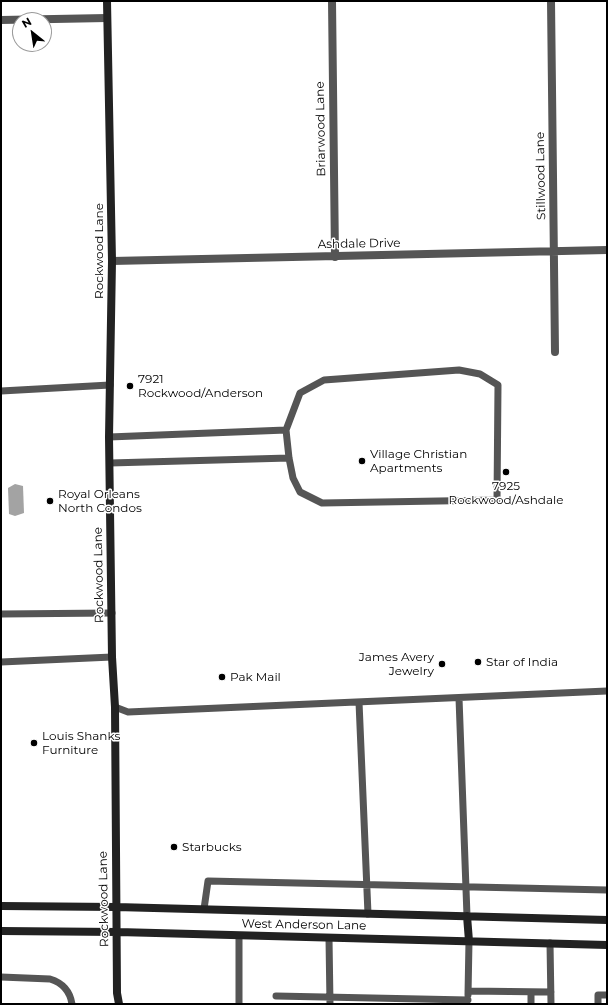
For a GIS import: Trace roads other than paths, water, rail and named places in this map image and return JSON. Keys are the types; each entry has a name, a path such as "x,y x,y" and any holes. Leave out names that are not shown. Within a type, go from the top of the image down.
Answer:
{"main road":[{"name":"Rockwood Lane","path":"107,1 112,261 109,437 112,657 115,707 116,907 118,932 117,993 119,1004"},
{"name":"West Anderson Lane","path":"1,906 204,909 607,920"},
{"path":"466,916 469,941"},
{"name":"West Anderson Lane","path":"1,931 118,932 607,945"}],"street":[{"name":"Briarwood Lane","path":"332,1 335,257"},
{"name":"Stillwood Lane","path":"551,1 555,352"},
{"path":"1,20 107,18"},
{"name":"Ashdale Drive","path":"112,261 607,250"}],"lane":[{"path":"459,370 480,374 498,385 497,500 322,503 300,492 293,478 286,430 300,393 324,380 459,370"},
{"path":"1,390 110,385"},
{"path":"109,437 286,430"},
{"path":"110,463 289,458"},
{"path":"1,614 112,613"},
{"path":"1,662 112,657"},
{"path":"115,707 128,712 607,691"},
{"path":"459,698 466,916"},
{"path":"358,702 368,884 368,914"},
{"path":"204,909 208,881 607,890"},
{"path":"239,936 239,1004"},
{"path":"328,938 330,1001"},
{"path":"276,996 330,1001 468,1002 469,941"},
{"path":"550,943 551,1004"},
{"path":"1,977 50,979 56,981 70,994 72,1004"},
{"path":"468,992 551,992"},
{"path":"531,992 531,1004"},
{"path":"598,1004 598,995 607,995"}],"place":[{"name":"7921 Rockwood/Anderson","path":"130,386"},
{"name":"Village Christian Apartments","path":"362,461"},
{"name":"7925 Rockwood/Ashdale","path":"506,472"},
{"name":"Royal Orleans North Condos","path":"50,501"},
{"name":"Star of India","path":"478,662"},
{"name":"James Avery Jewelry","path":"442,664"},
{"name":"Pak Mail","path":"222,677"},
{"name":"Louis Shanks Furniture","path":"34,743"},
{"name":"Starbucks","path":"174,847"}]}
